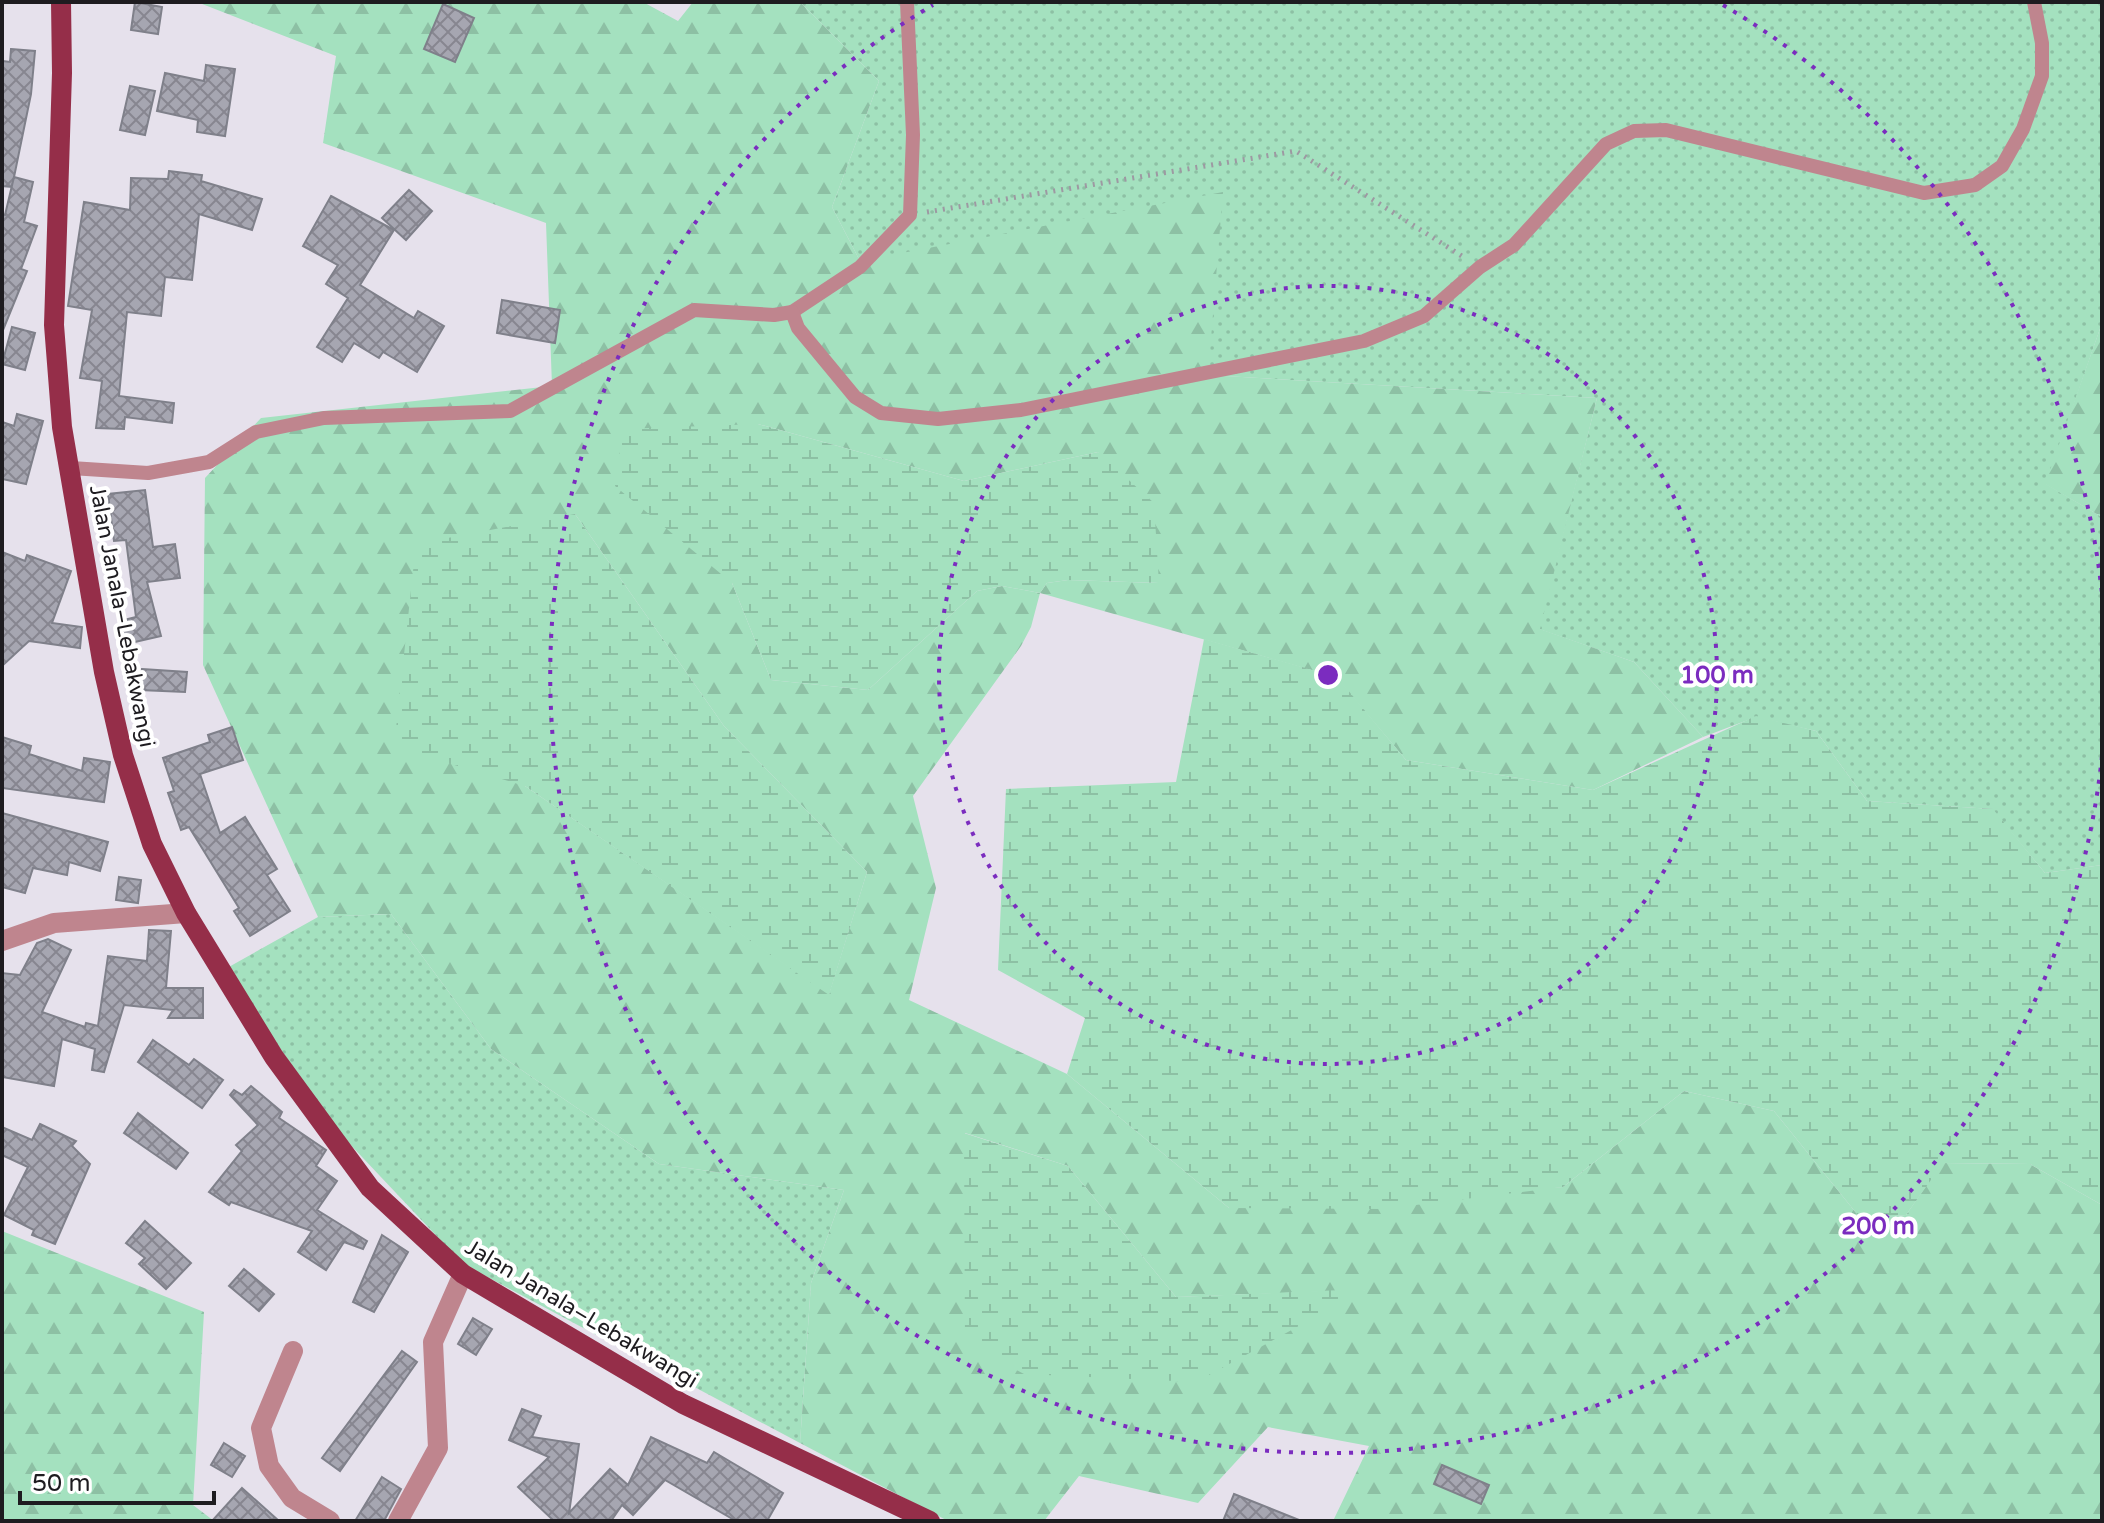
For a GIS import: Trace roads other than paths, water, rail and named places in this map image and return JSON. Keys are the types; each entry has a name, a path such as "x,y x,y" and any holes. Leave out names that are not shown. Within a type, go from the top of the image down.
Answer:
{"main road":[{"name":"Jalan Janala–Lebakwangi","path":"61,2 62,73 54,325 62,427 104,672 123,755 152,844 186,913 274,1057 370,1188 463,1274 683,1404 930,1521"}],"street":[{"path":"2,941 54,923 186,913"},
{"path":"398,1521 438,1448 433,1342 463,1274"},
{"path":"293,1351 261,1428 269,1466 292,1498 330,1521"}],"lane":[{"path":"71,468 148,473 209,462 256,432 324,418 510,411 694,310 774,315 792,312 860,267 910,215 913,135 907,2"},
{"path":"792,312 798,328 855,397 881,413 938,419 1021,410 1364,341 1424,316 1480,267 1514,245 1606,144 1634,131 1666,130 1924,193 1975,185 2002,166 2023,129 2042,76 2042,43 2034,2"}]}
